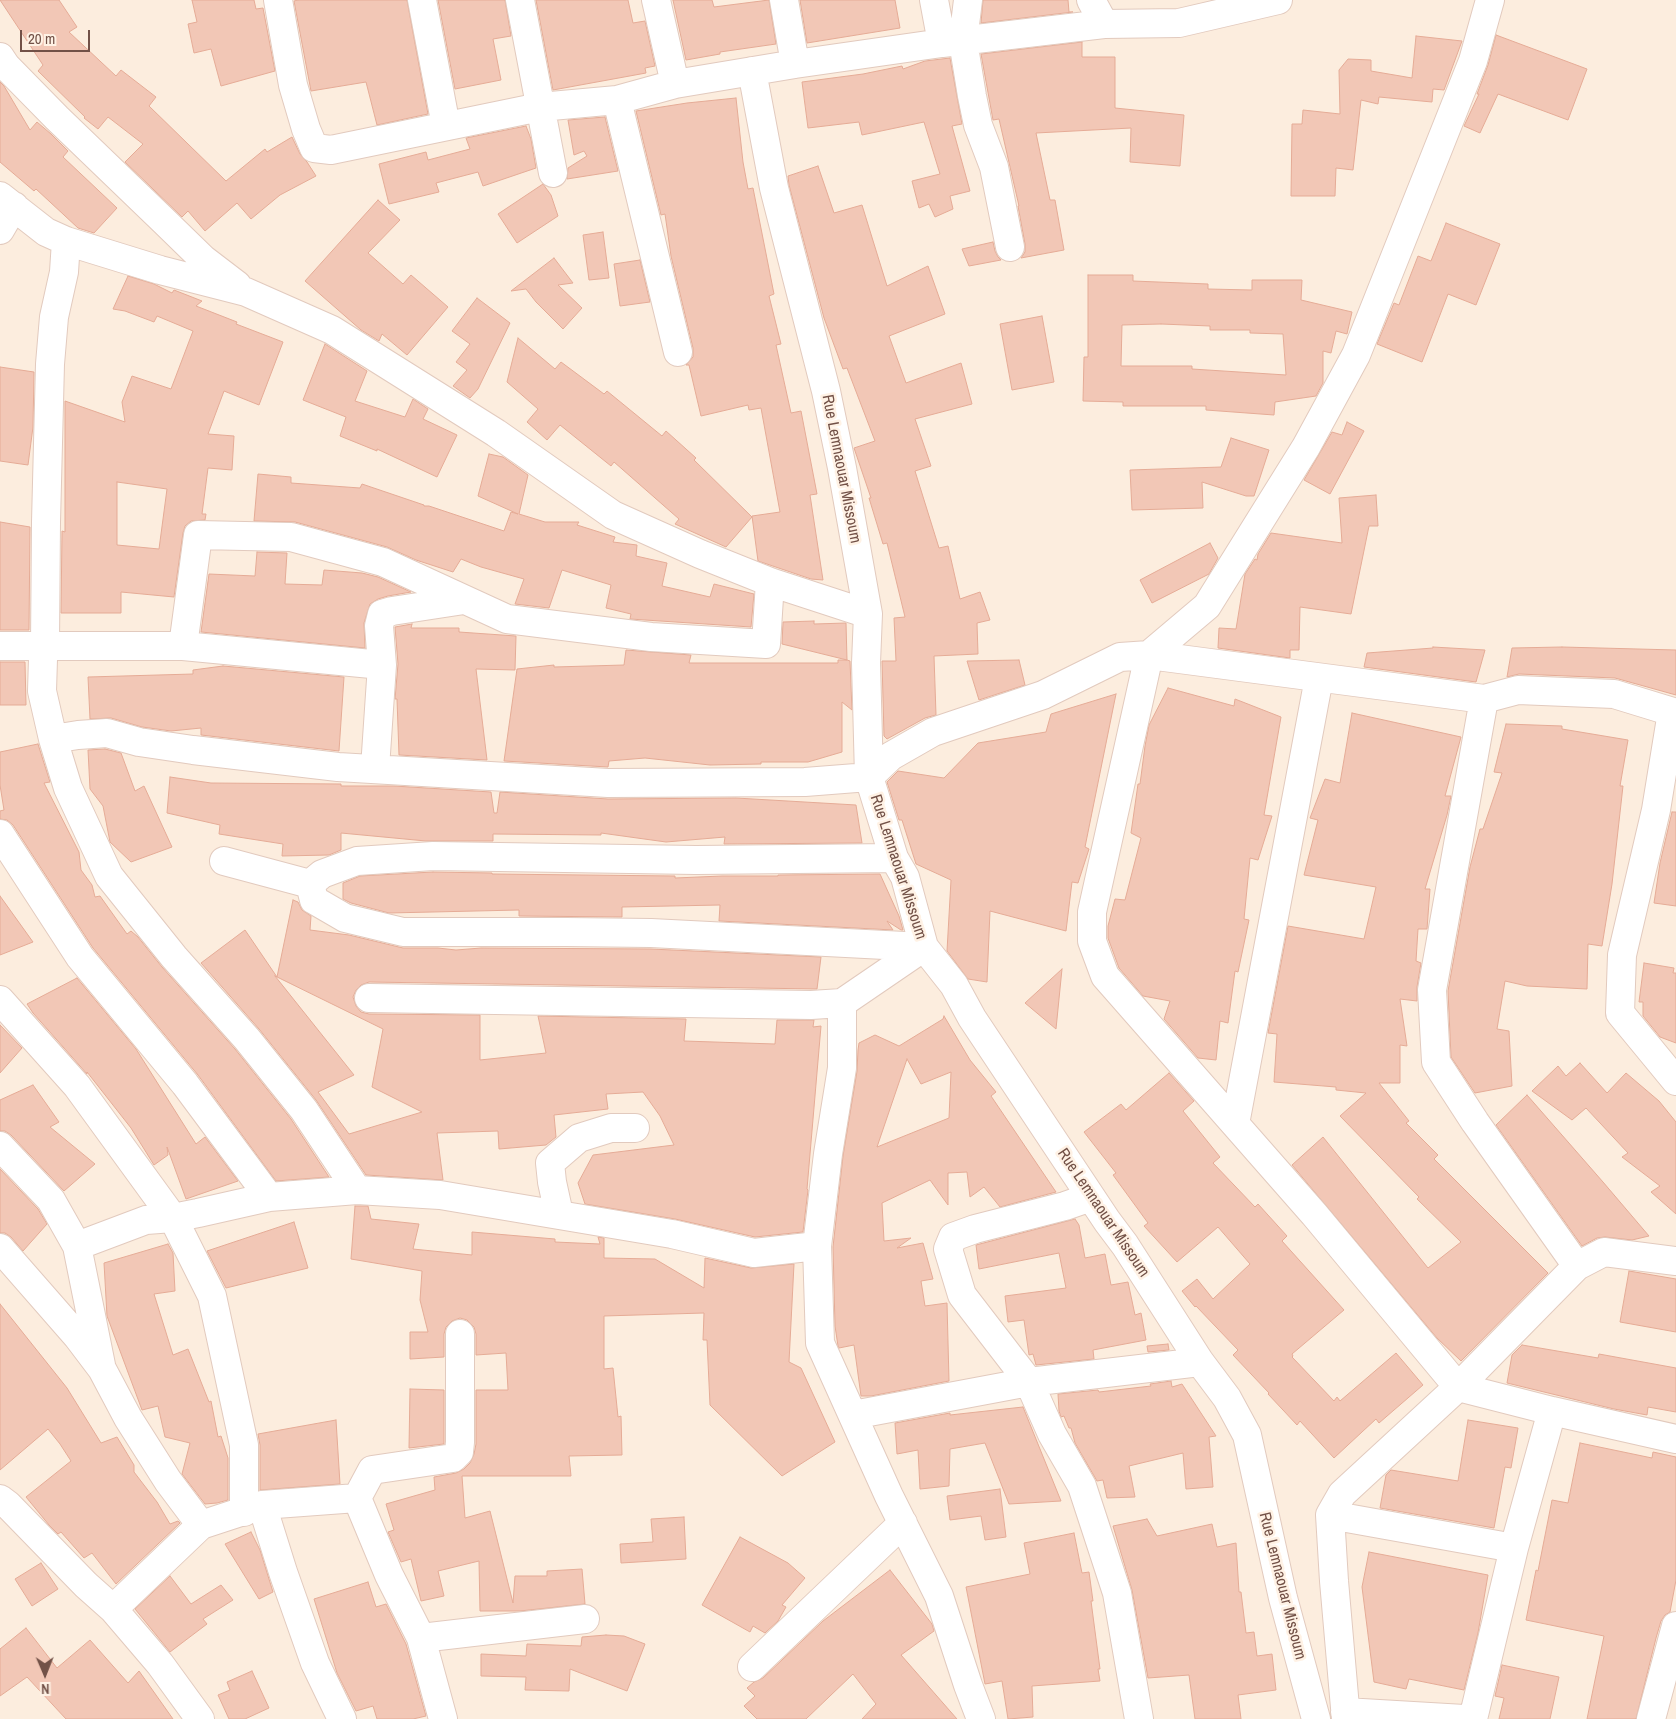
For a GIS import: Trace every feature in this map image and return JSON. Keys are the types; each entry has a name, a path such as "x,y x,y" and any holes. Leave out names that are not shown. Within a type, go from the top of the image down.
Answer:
{"street":[{"path":"278,0 293,85 306,129 314,148 332,150 540,106 618,100 674,84 795,64 953,42 1104,24 1179,23 1218,7 1278,0"},
{"path":"422,0 446,126"},
{"path":"520,0 553,173"},
{"path":"656,0 674,84"},
{"path":"784,0 795,64"},
{"path":"934,0 953,42 978,125 994,167 1010,247"},
{"path":"953,42 968,0"},
{"path":"1091,0 1104,24"},
{"path":"1490,0 1473,61 1356,355 1306,448 1207,606 1150,655 1092,912 1092,941 1105,976 1314,1214 1458,1387 1552,1411 1676,1439"},
{"path":"0,57 6,66 57,118 203,259 246,292"},
{"name":"Rue Lemnaouar Missoum","path":"752,72 774,188 826,391 868,614 866,663 869,777 894,858 904,877 924,947 954,985 972,1018 1107,1222 1125,1245 1200,1362 1227,1398 1247,1435 1283,1598 1316,1719"},
{"path":"618,100 678,352"},
{"path":"0,230 7,201 46,232 66,241 160,270 246,292 332,330 496,433 613,515 700,554 770,582 868,614"},
{"path":"66,241 64,272 54,317 50,364 45,646 42,691 53,739 68,788 109,876 174,957 247,1039 304,1110 357,1190"},
{"path":"183,646 198,535 291,537 383,562 507,619 651,637 766,644 770,582"},
{"path":"375,768 382,665 379,626 382,614 392,610 464,600"},
{"path":"0,646 183,646 382,665"},
{"path":"53,739 78,734 106,733 139,742 338,767 608,782 805,782 869,777 891,756 934,732 1043,695 1120,657 1150,655 1484,700 1518,690 1614,694 1674,713 1656,810 1622,955 1620,1013 1676,1082"},
{"path":"1235,1124 1319,678"},
{"path":"1484,700 1432,990 1436,1062 1475,1122 1577,1266"},
{"path":"0,834 80,958 185,1084 269,1197"},
{"path":"310,884 322,874 357,861 433,856 696,860 894,858"},
{"path":"224,861 310,884"},
{"path":"310,884 314,900 346,918 403,932 660,934 924,947"},
{"path":"369,998 811,1005 842,1003 924,947"},
{"path":"0,1000 77,1086 173,1218 212,1296 244,1445 253,1509 283,1572 315,1663 342,1719"},
{"path":"842,1003 842,1068 828,1154 817,1246 820,1343 903,1523 939,1596 981,1719"},
{"path":"559,1214 550,1163 580,1138 611,1128 635,1128"},
{"path":"0,1146 51,1200 77,1246 102,1369"},
{"path":"77,1246 146,1220 173,1218 269,1197 357,1190 440,1195 672,1234 754,1253 817,1246"},
{"path":"1091,1196 1065,1206 953,1236 948,1249 962,1295 1029,1382 1052,1434 1082,1486 1116,1593 1139,1719"},
{"path":"0,1248 102,1369 128,1418 168,1481 201,1525"},
{"path":"1464,1719 1346,1715 1330,1515 1342,1494 1458,1387 1577,1266 1604,1252 1676,1261"},
{"path":"356,1498 372,1470 453,1458 459,1452 460,1334"},
{"path":"853,1415 1029,1382 1200,1362"},
{"path":"1474,1719 1514,1548 1552,1411"},
{"path":"113,1609 201,1525 253,1509 356,1498"},
{"path":"356,1498 389,1575 421,1638 443,1719"},
{"path":"0,1499 86,1585 113,1609 160,1664 200,1719"},
{"path":"1330,1515 1514,1548"},
{"path":"752,1667 903,1523"},
{"path":"421,1638 585,1619"},
{"path":"1651,1719 1676,1626"}],"building":[{"path":"0,0 59,0 77,27 69,32 116,76 121,70 156,97 149,106 226,181 265,149 267,152 292,137 300,154 316,176 280,195 251,219 237,203 205,231 188,211 182,217 125,162 143,144 108,117 98,129 84,118 38,71 43,65"},
{"path":"192,0 254,0 256,9 263,8 275,71 221,86 211,49 194,53 188,24 197,22"},
{"path":"407,0 428,114 377,125 366,82 311,91 294,1"},
{"path":"438,0 505,0 511,36 493,39 501,80 455,89"},
{"path":"536,0 628,0 633,23 645,21 655,66 645,68 646,73 553,90"},
{"path":"673,0 712,0 714,7 769,0 776,44 720,52 720,54 686,60"},
{"path":"800,0 895,0 900,28 807,43"},
{"path":"983,0 1068,0 1069,12 1073,12 981,23"},
{"path":"1496,35 1587,69 1568,120 1498,94 1480,133 1464,126 1479,94 1477,94 1488,65"},
{"path":"1416,36 1462,41 1444,90 1433,89 1432,102 1379,97 1378,104 1361,100 1353,170 1336,168 1335,196 1291,196 1292,124 1302,124 1303,110 1340,114 1339,70 1348,59 1371,60 1371,71 1412,78"},
{"path":"1082,42 1082,57 1115,57 1115,108 1184,115 1180,166 1130,162 1131,128 1036,133 1050,200 1055,200 1064,250 1021,258 1025,252 1025,244 1019,206 999,119 993,120 981,54"},
{"path":"950,58 962,124 952,126 970,191 950,196 953,209 935,217 929,204 919,208 912,181 940,174 924,122 862,135 859,122 808,128 802,82 863,74 902,66 903,69 925,61"},
{"path":"0,82 30,130 37,122 51,134 68,151 63,157 117,208 94,233 78,228 36,189 34,191 0,162"},
{"path":"736,98 748,189 753,188 774,294 769,296 781,344 776,345 791,413 801,411 817,494 810,495 823,580 811,579 758,561 752,516 780,512 761,408 749,410 748,405 701,416 689,365 686,365 693,357 693,348 671,256 665,214 661,215 636,111"},
{"path":"605,117 618,171 567,179 568,168 587,156 584,151 574,155 568,120"},
{"path":"526,126 531,139 536,168 483,186 478,172 436,183 439,192 389,204 379,164 426,152 428,160 470,149 466,138"},
{"path":"818,166 834,213 862,205 887,286 928,266 945,314 889,336 906,383 961,363 972,404 915,419 931,466 915,471 939,548 948,546 960,599 980,592 990,620 977,623 978,654 934,656 936,715 925,718 887,739 884,736 882,661 896,661 894,618 905,617 887,543 883,544 869,498 871,498 854,448 875,441 847,368 843,369 824,318 789,185 788,176"},
{"path":"543,184 551,195 558,216 517,243 498,214"},
{"path":"378,200 400,220 368,253 403,284 411,275 448,307 407,355 382,334 379,341 361,330 305,281"},
{"path":"1446,223 1500,244 1476,305 1448,294 1422,362 1377,344 1394,303 1399,305 1418,256 1431,261"},
{"path":"603,232 609,278 589,280 583,235"},
{"path":"993,242 995,251 1001,260 969,266 962,249"},
{"path":"554,258 573,283 558,285 582,308 563,329 526,289 511,291"},
{"path":"640,260 650,302 620,306 614,264"},
{"path":"1088,275 1133,275 1133,281 1208,284 1208,289 1252,290 1252,280 1302,280 1301,300 1352,312 1347,334 1336,331 1331,353 1323,351 1323,383 1316,396 1275,402 1274,415 1206,410 1206,406 1123,406 1123,402 1083,401 1084,357 1088,357","holes":["1122,325 1210,326 1210,330 1250,330 1250,333 1283,334 1286,375 1192,369 1192,366 1121,366"]},
{"path":"128,276 154,284 172,293 174,290 202,301 196,306 283,342 259,405 224,391 208,434 234,436 232,470 208,468 202,514 206,514 205,520 191,521 185,526 174,597 121,592 121,613 61,613 62,531 65,532 65,401 125,422 122,402 132,376 171,389 193,331 157,316 154,322 125,311 113,309","holes":["117,482 167,489 159,549 117,545"]},
{"path":"477,298 510,323 478,389 470,398 453,386 467,370 456,362 470,344 452,331"},
{"path":"1042,316 1054,382 1012,390 1000,324"},
{"path":"518,338 555,369 561,362 604,394 607,391 662,436 666,431 696,458 694,460 752,517 726,547 675,524 679,519 614,462 611,466 560,425 547,440 527,422 538,409 507,382"},
{"path":"325,344 367,371 355,401 405,417 413,399 428,409 423,419 457,435 437,477 377,449 377,451 340,436 346,417 303,400"},
{"path":"0,367 34,372 33,427 28,465 0,461"},
{"path":"1347,422 1364,431 1330,494 1304,480 1332,432 1342,435"},
{"path":"1231,438 1269,450 1254,496 1246,496 1202,482 1203,508 1132,510 1130,470 1221,467"},
{"path":"489,454 503,457 528,475 519,514 545,522 579,522 577,525 615,537 613,542 637,545 636,556 667,563 662,586 710,597 714,584 754,594 751,627 630,619 631,614 606,608 611,585 562,570 549,608 515,604 524,579 481,567 461,559 453,572 416,560 387,547 295,522 254,521 258,474 291,477 291,483 360,488 362,484 504,531 511,512 518,514 478,496"},
{"path":"1376,495 1378,526 1369,526 1351,614 1300,607 1299,650 1290,650 1290,658 1218,648 1219,628 1236,629 1245,574 1255,559 1257,560 1258,554 1271,533 1342,543 1339,498"},
{"path":"0,522 30,527 29,630 0,630"},
{"path":"1210,543 1218,558 1209,574 1152,603 1140,580"},
{"path":"257,552 287,553 285,584 322,585 324,570 362,573 378,577 411,592 388,596 370,604 364,623 365,648 201,632 209,574 255,576"},
{"path":"814,621 814,624 846,623 847,660 782,644 783,622"},
{"path":"412,624 411,628 459,628 459,632 516,636 515,670 476,669 487,760 399,755 397,699 395,699 398,664 395,627"},
{"path":"1433,647 1485,650 1476,682 1364,667 1367,653"},
{"path":"1562,647 1676,650 1676,695 1615,678 1519,674 1507,677 1512,648"},
{"path":"626,650 691,655 689,663 838,663 838,660 850,661 852,710 842,702 842,752 808,762 761,762 761,764 710,765 645,758 609,761 608,767 504,761 517,669 554,665 554,667 624,665"},
{"path":"1019,660 1025,685 979,700 967,661"},
{"path":"0,662 25,662 26,705 0,705"},
{"path":"223,666 344,677 339,751 201,735 201,728 171,731 142,727 111,718 90,719 88,677 193,674 193,670"},
{"path":"1168,688 1234,706 1235,699 1281,717 1264,815 1272,816 1258,860 1250,858 1244,919 1249,920 1238,972 1235,971 1228,1023 1220,1021 1216,1060 1198,1058 1164,1019 1170,1001 1143,996 1119,968 1108,938 1108,926 1115,899 1125,900 1141,838 1131,833 1149,725"},
{"path":"1116,694 1085,847 1089,849 1078,883 1072,882 1066,931 990,911 987,982 968,979 947,951 951,880 916,864 887,782 898,771 944,778 978,743 1046,732 1051,714"},
{"path":"1352,713 1461,737 1445,796 1451,796 1447,815 1425,889 1430,889 1427,929 1418,929 1416,961 1421,963 1417,1001 1400,999 1407,1046 1400,1045 1400,1083 1379,1083 1409,1121 1406,1123 1438,1155 1434,1159 1548,1273 1461,1361 1437,1338 1292,1165 1323,1137 1428,1268 1461,1242 1417,1199 1419,1197 1340,1116 1366,1093 1336,1090 1336,1087 1274,1082 1277,1034 1268,1033 1288,926 1364,939 1376,887 1304,875 1318,820 1310,818 1325,779 1340,783"},
{"path":"1506,724 1562,726 1562,729 1628,740 1620,786 1623,786 1612,884 1602,946 1588,944 1587,989 1527,986 1505,981 1497,1029 1509,1031 1512,1086 1475,1093 1451,1057 1448,991 1470,867 1480,829 1483,829 1502,773 1494,772"},
{"path":"38,744 50,782 44,783 79,852 81,870 92,885 95,897 100,896 127,934 131,931 138,937 235,1049 291,1119 329,1177 276,1181 198,1075 93,948 13,825 7,820 0,819 0,811 4,810 0,785 0,752"},
{"path":"105,749 121,753 135,791 144,786 172,847 131,862 110,842 103,806 90,789 88,750"},
{"path":"170,777 211,783 341,784 341,786 394,786 491,792 494,813 497,813 500,792 608,799 736,798 856,805 862,843 724,844 725,837 666,842 601,833 601,835 493,834 493,841 426,841 341,833 341,850 329,855 282,856 283,844 219,834 220,825 167,813"},
{"path":"1672,812 1676,812 1676,906 1654,903 1660,863"},
{"path":"433,872 675,876 675,878 880,874 899,916 903,930 887,921 893,930 719,921 720,905 622,907 622,917 519,916 519,910 389,913 343,899 343,883 360,876"},
{"path":"0,896 33,942 0,955"},
{"path":"293,900 298,902 302,910 311,916 310,930 349,935 403,948 456,950 481,948 651,949 821,957 817,989 369,982 361,985 353,997 356,1006 361,1012 369,1014 480,1015 480,1060 546,1053 538,1016 686,1019 684,1041 775,1044 777,1020 814,1020 813,1027 821,1026 803,1232 755,1237 675,1219 585,1204 578,1183 593,1155 674,1145 660,1116 643,1092 606,1094 608,1109 554,1115 556,1137 546,1145 499,1149 498,1131 437,1133 443,1180 366,1175 316,1100 259,1029 201,963 245,930 277,977","holes":["275,976 383,1029 372,1087 422,1112 349,1134 318,1092 354,1075"]},
{"path":"1644,963 1674,968 1673,973 1676,973 1676,1043 1660,1037 1643,1016 1643,1002 1639,1002"},
{"path":"1062,969 1056,1029 1025,1003"},
{"path":"77,978 136,1049 196,1144 205,1137 238,1181 186,1199 167,1147 168,1155 154,1165 131,1128 87,1072 87,1074 27,1004"},
{"path":"944,1016 970,1060 996,1092 991,1096 1056,1192 1000,1207 984,1187 970,1197 967,1172 948,1173 948,1205 930,1180 882,1203 884,1241 911,1238 897,1248 923,1243 933,1279 921,1281 925,1306 947,1303 949,1381 871,1396 861,1396 854,1345 839,1348 838,1346 835,1326 833,1247 843,1156 857,1071 859,1043 875,1035 899,1046 943,1019","holes":["907,1059 921,1084 951,1072 949,1118 877,1147"]},
{"path":"0,1025 22,1048 0,1073"},
{"path":"1580,1063 1607,1093 1626,1073 1659,1101 1676,1122 1676,1214 1651,1192 1660,1186 1622,1157 1628,1153 1586,1108 1572,1120 1532,1091 1558,1066 1566,1076"},
{"path":"1169,1073 1194,1101 1183,1111 1220,1157 1213,1163 1255,1207 1258,1204 1287,1236 1282,1241 1344,1310 1292,1354 1292,1357 1334,1401 1337,1397 1340,1401 1396,1353 1423,1385 1379,1423 1376,1419 1334,1458 1300,1421 1297,1425 1268,1394 1233,1355 1238,1350 1195,1307 1182,1291 1197,1279 1213,1299 1250,1264 1218,1227 1177,1262 1144,1226 1148,1223 1113,1175 1116,1173 1084,1132 1121,1104 1126,1110"},
{"path":"33,1085 59,1122 50,1127 95,1164 64,1191 11,1135 5,1131 0,1131 0,1100"},
{"path":"1527,1095 1649,1236 1632,1240 1597,1238 1582,1246 1496,1125"},
{"path":"0,1169 38,1209 47,1224 23,1251 11,1237 5,1233 0,1233"},
{"path":"355,1206 368,1206 371,1219 419,1224 413,1249 472,1255 472,1232 555,1239 555,1242 600,1244 598,1237 604,1238 604,1258 655,1259 704,1288 705,1258 751,1268 794,1264 789,1362 801,1368 835,1442 782,1476 710,1405 707,1340 703,1340 704,1313 604,1316 604,1369 613,1368 618,1417 621,1416 622,1455 569,1456 571,1476 462,1476 465,1518 490,1511 513,1603 515,1576 547,1576 547,1571 582,1569 585,1604 520,1611 480,1611 479,1561 438,1571 444,1596 421,1601 411,1559 401,1562 388,1532 394,1530 386,1504 435,1490 434,1477 456,1473 470,1463 476,1444 476,1390 508,1390 506,1353 476,1355 474,1327 467,1320 460,1318 452,1321 446,1327 444,1334 444,1357 410,1359 410,1332 428,1332 420,1300 422,1271 351,1259"},
{"path":"1075,1219 1079,1225 1085,1258 1105,1254 1111,1285 1128,1282 1135,1315 1141,1313 1146,1340 1093,1350 1094,1359 1036,1365 1033,1354 1029,1355 1024,1320 1008,1322 1005,1296 1066,1288 1059,1253 979,1269 976,1245"},
{"path":"294,1222 308,1268 226,1288 207,1251"},
{"path":"168,1244 173,1253 175,1291 154,1294 173,1355 188,1349 209,1402 211,1401 218,1437 221,1436 228,1458 228,1500 217,1503 205,1504 182,1474 190,1443 165,1437 158,1406 142,1410 107,1316 104,1263"},
{"path":"1629,1271 1676,1279 1676,1332 1620,1322"},
{"path":"0,1304 67,1388 101,1443 117,1437 134,1465 134,1472 157,1502 170,1524 178,1521 180,1523 116,1584 92,1553 84,1558 61,1532 58,1534 49,1525 26,1497 71,1461 48,1429 0,1470"},
{"path":"1168,1344 1169,1350 1148,1352 1147,1346"},
{"path":"1522,1345 1598,1358 1599,1354 1676,1368 1676,1412 1648,1407 1647,1415 1614,1409 1507,1383 1512,1355"},
{"path":"1171,1381 1172,1387 1182,1384 1216,1436 1209,1437 1213,1487 1186,1489 1183,1453 1129,1466 1135,1497 1107,1498 1103,1480 1097,1481 1075,1443 1071,1428 1069,1428 1064,1416 1061,1417 1058,1394 1098,1390 1099,1392 1151,1386 1150,1384"},
{"path":"410,1389 444,1390 444,1444 409,1448"},
{"path":"1023,1407 1061,1501 1009,1504 985,1443 950,1449 949,1486 920,1489 918,1450 897,1454 895,1423 950,1413 950,1415"},
{"path":"336,1420 340,1484 260,1490 260,1445 258,1434"},
{"path":"1468,1420 1518,1428 1511,1468 1505,1467 1494,1528 1380,1508 1386,1475 1391,1470 1458,1481"},
{"path":"1580,1443 1652,1458 1653,1452 1676,1457 1676,1580 1670,1612 1661,1621 1656,1638 1636,1719 1587,1719 1604,1636 1526,1620 1552,1500 1568,1503"},
{"path":"1000,1489 1006,1537 985,1540 981,1516 950,1520 947,1496"},
{"path":"684,1517 686,1559 621,1563 620,1544 653,1542 651,1519"},
{"path":"1147,1519 1157,1536 1212,1524 1217,1547 1236,1543 1239,1592 1241,1592 1246,1633 1254,1632 1257,1656 1272,1654 1276,1690 1238,1695 1241,1719 1195,1719 1189,1675 1148,1678 1132,1590 1113,1526"},
{"path":"251,1532 260,1550 273,1592 259,1599 225,1544"},
{"path":"1074,1533 1082,1573 1089,1572 1100,1681 1032,1686 1033,1717 1008,1719 1002,1681 985,1684 966,1587 1030,1574 1024,1543"},
{"path":"740,1537 788,1563 805,1578 782,1605 786,1607 778,1621 765,1633 753,1626 750,1632 702,1605"},
{"path":"1369,1552 1488,1575 1478,1633 1464,1690 1409,1679 1406,1689 1374,1682 1362,1587"},
{"path":"41,1563 58,1589 32,1606 15,1579"},
{"path":"890,1570 932,1624 934,1631 901,1655 957,1719 862,1719 876,1704 853,1674 806,1719 757,1719 744,1706 755,1696 747,1688 763,1678 823,1621"},
{"path":"170,1576 191,1604 221,1585 233,1600 203,1619 207,1624 170,1652 135,1609"},
{"path":"368,1582 376,1607 386,1604 406,1644 426,1716 413,1719 377,1719 373,1706 356,1711 337,1673 314,1599"},
{"path":"26,1628 57,1668 90,1640 128,1683 139,1671 173,1719 66,1719 27,1677 0,1696 0,1649"},
{"path":"624,1636 645,1644 627,1691 570,1669 569,1691 525,1690 526,1677 481,1676 481,1654 526,1656 527,1644 581,1646 582,1637"},
{"path":"1502,1665 1559,1677 1550,1719 1499,1719 1504,1698 1495,1696"},
{"path":"252,1671 269,1708 245,1719 229,1719 218,1695 230,1690 227,1682"}]}
